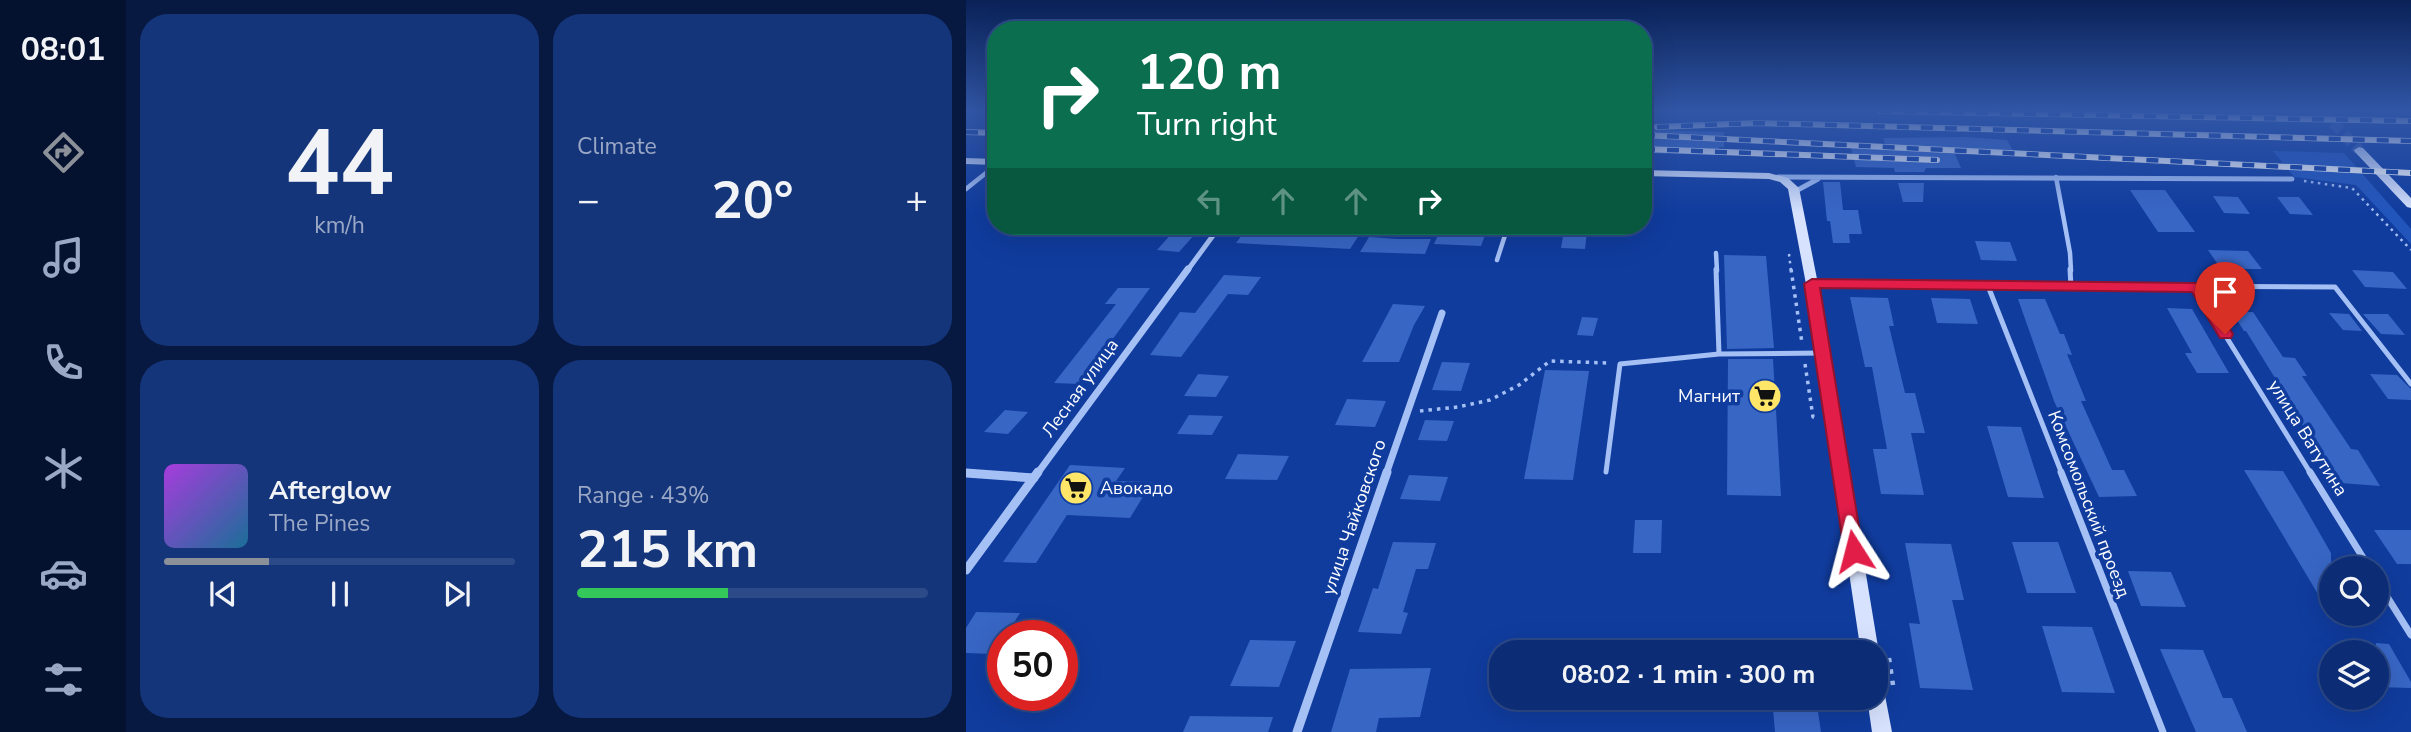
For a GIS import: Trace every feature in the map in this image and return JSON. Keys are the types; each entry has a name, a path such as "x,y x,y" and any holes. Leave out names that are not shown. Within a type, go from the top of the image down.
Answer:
{"main road":[{"path":"2360,150 2411,205"},
{"path":"966,162 987,163"},
{"path":"1652,173 1776,177 1789,184 1794,192 1812,284 1868,640"},
{"path":"1879,710 1882,732"}],"street":[{"path":"1776,177 2292,179"},
{"path":"1794,192 1825,177"},
{"name":"Лесная улица","path":"966,570 1213,235"},
{"name":"улица Чайковского","path":"1297,732 1441,313"},
{"path":"966,473 1034,478"}],"lane":[{"path":"966,189 987,171"},
{"path":"2056,177 2070,253 2071,287"},
{"path":"1497,260 1505,235"},
{"path":"1716,253 1719,354"},
{"path":"1812,284 2335,287 2411,384"},
{"name":"Комсомольский проезд","path":"1988,286 2163,732"},
{"name":"улица Ватутина","path":"2196,288 2362,556"},
{"path":"1606,472 1619,364 1719,354 1823,354"},
{"path":"2389,600 2411,635"}],"path":[{"path":"2292,179 2352,188 2411,250"},
{"path":"1407,412 1457,409 1499,398 1530,379 1550,361 1619,364"}],"shaded area":[{"path":"2273,151 2344,153 2411,229 2411,244 2356,185 2294,177"}],"building":[{"path":"1652,145 1724,145 1719,147 1719,155 1652,153"},
{"path":"1850,145 2010,145 2015,155 1955,154 1961,168 1926,168 1924,172 1895,172 1894,168 1856,167"},
{"path":"1823,182 1840,182 1843,210 1858,210 1862,234 1849,234 1850,243 1833,243 1830,221 1827,221"},
{"path":"1898,183 1924,183 1923,202 1903,202"},
{"path":"2130,190 2165,190 2195,232 2158,232"},
{"path":"2213,196 2238,197 2250,214 2224,213"},
{"path":"2277,197 2299,197 2313,215 2290,214"},
{"path":"1170,235 1194,235 1179,252 1157,250"},
{"path":"1242,235 1359,235 1350,249 1236,243"},
{"path":"1438,235 1485,235 1481,246 1434,244"},
{"path":"1563,235 1587,235 1585,249 1561,248"},
{"path":"1369,237 1431,239 1425,254 1360,252"},
{"path":"1975,241 2010,242 2017,261 1981,260"},
{"path":"2208,250 2248,251 2262,269 2221,269"},
{"path":"1724,255 1766,256 1774,348 1727,349"},
{"path":"2352,270 2393,272 2407,289 2365,287"},
{"path":"1224,275 1261,277 1248,295 1228,294 1181,357 1150,355 1180,312 1195,313"},
{"path":"1118,288 1150,288 1080,384 1054,383 1116,304 1105,304"},
{"path":"1850,297 1888,298 1894,326 1889,326 1905,393 1915,393 1925,433 1911,433 1924,495 1881,494 1873,449 1887,449 1872,367 1865,367"},
{"path":"1931,298 1970,299 1978,324 1937,323"},
{"path":"2018,299 2045,299 2060,334 2064,334 2072,355 2067,354 2086,401 2081,401 2112,470 2124,470 2137,496 2099,497 2054,401"},
{"path":"1393,304 1425,306 1399,362 1362,362"},
{"path":"2167,308 2192,309 2229,373 2197,373 2185,353 2192,353"},
{"path":"2232,312 2253,312 2283,357 2295,358 2307,376 2302,376 2351,449 2358,450 2380,486 2341,483"},
{"path":"2329,313 2349,314 2362,331 2343,330"},
{"path":"2363,314 2388,314 2405,335 2381,334"},
{"path":"1582,317 1598,318 1593,336 1577,335"},
{"path":"1728,359 1773,359 1781,496 1727,495"},
{"path":"1442,362 1470,363 1461,391 1432,390"},
{"path":"1545,370 1589,371 1573,480 1524,479"},
{"path":"1198,374 1229,376 1216,397 1184,396"},
{"path":"2370,374 2397,375 2411,389 2411,400 2388,399"},
{"path":"1347,399 1386,401 1375,427 1335,425"},
{"path":"1005,410 1028,412 1008,434 984,432"},
{"path":"1189,415 1223,416 1212,435 1177,434"},
{"path":"1425,420 1454,421 1447,441 1418,440"},
{"path":"1987,426 2021,427 2044,498 2008,497"},
{"path":"1238,454 1289,456 1277,480 1225,479"},
{"path":"1070,465 1125,468 1116,481 1152,482 1130,518 1067,515 1036,563 1003,562"},
{"path":"2244,470 2283,471 2300,499 2331,553 2331,556 2319,556 2319,596"},
{"path":"1409,475 1448,477 1440,501 1400,499"},
{"path":"1635,520 1662,520 1661,553 1633,553"},
{"path":"2374,530 2411,530 2411,564 2397,564"},
{"path":"1393,542 1436,543 1428,569 1416,569 1403,612 1408,613 1401,634 1358,632 1373,588 1378,589"},
{"path":"2012,542 2058,542 2076,593 2027,593"},
{"path":"1905,543 1951,544 1964,600 1952,600 1973,690 1920,688 1909,623 1920,624"},
{"path":"2128,571 2171,572 2186,607 2141,606"},
{"path":"976,612 1020,613 1016,620 987,620 987,654 966,653 966,628"},
{"path":"2042,626 2092,627 2115,693 2062,692"},
{"path":"1250,640 1296,641 1279,687 1230,686"},
{"path":"2389,644 2411,682 2411,688 2389,687"},
{"path":"2160,649 2203,650 2223,698 2232,698 2247,732 2196,732"},
{"path":"1431,668 1420,717 1379,718 1376,732 1331,732 1350,669"},
{"path":"1773,710 1818,710 1821,732 1775,732"},
{"path":"1190,716 1273,717 1268,732 1183,732"}],"tunnel":[{"path":"2354,145 2359,150"}],"railway":[{"path":"1848,145 2411,173"},
{"path":"1652,149 1937,160"}],"place":[{"name":"Магнит","path":"1765,396"},
{"name":"Авокадо","path":"1076,488"}],"route":[{"path":"1854,551 1812,284 2196,288 2225,334"}]}
